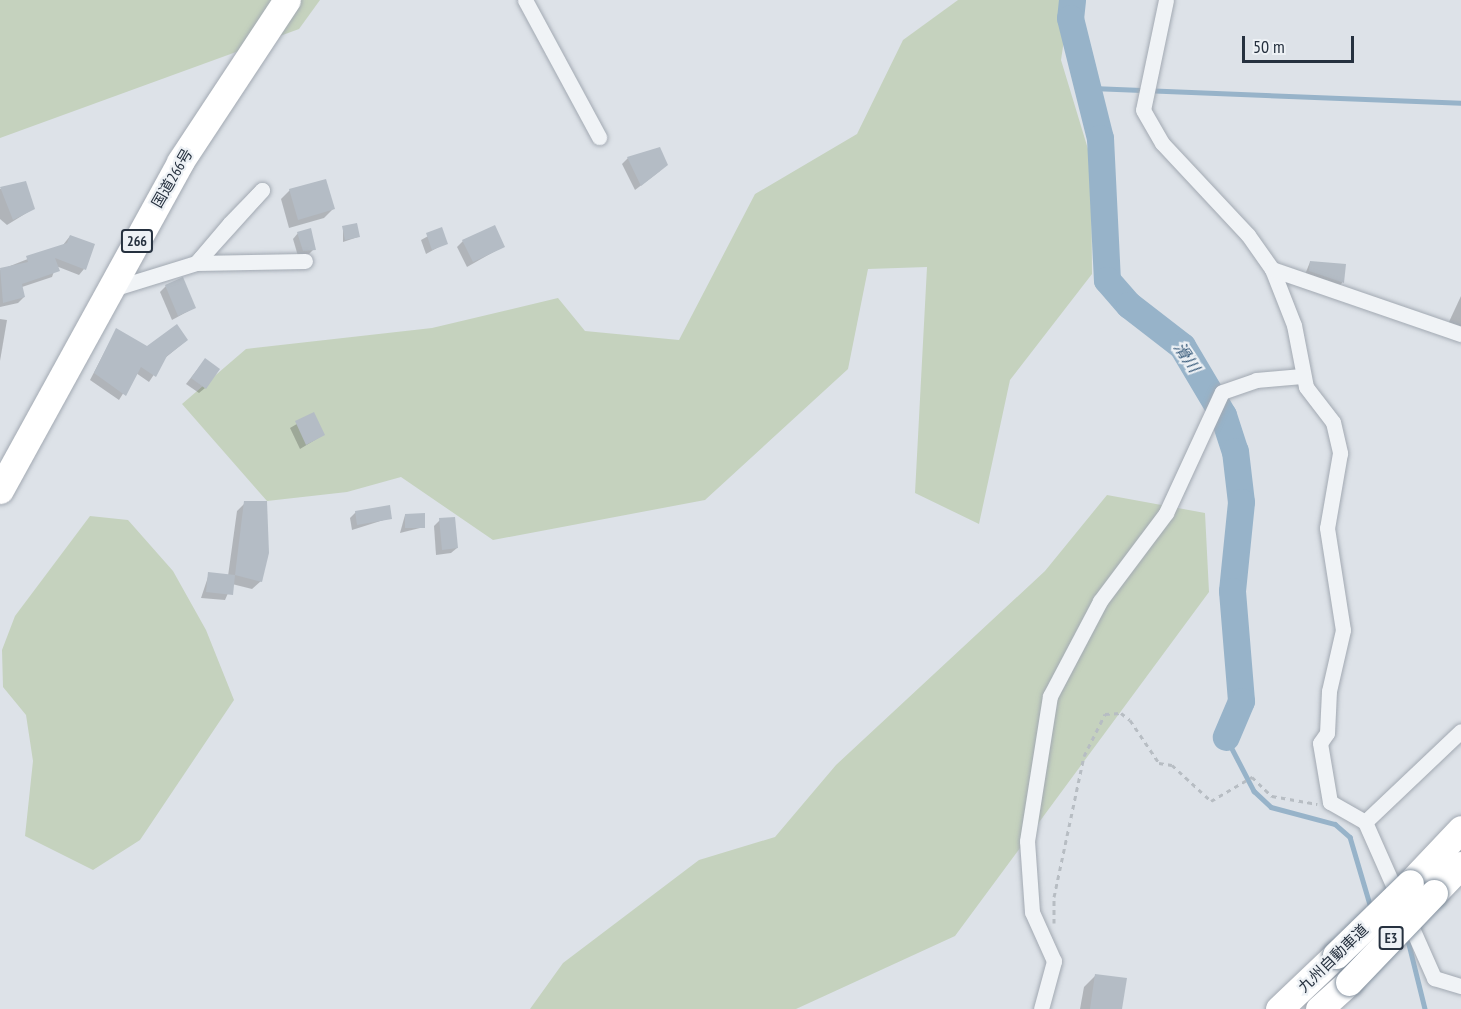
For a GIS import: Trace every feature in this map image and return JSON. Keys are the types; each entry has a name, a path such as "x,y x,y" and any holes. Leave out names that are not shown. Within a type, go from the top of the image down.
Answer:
{"highway":[{"name":"国道266号","path":"0,490 180,162 287,0"},
{"name":"九州自動車道","path":"1319,1009 1348,982 1422,888 1461,829"},
{"name":"九州自動車道","path":"1279,1009 1336,955 1422,888 1461,865"}],"street":[{"path":"525,0 598,137"},
{"path":"1166,0 1143,111 1162,143 1248,235 1272,269 1294,325 1302,376 1333,422 1340,453 1327,528 1343,630 1329,691 1327,733 1320,743 1330,802 1365,822 1434,978 1461,986"},
{"path":"262,190 232,222 196,263 230,223 262,190"},
{"path":"112,289 196,263 305,261"},
{"path":"1272,269 1461,334"},
{"path":"1041,1009 1054,961 1032,912 1027,841 1039,740 1059,674 1100,601 1166,513 1222,392 1257,380 1302,376"},
{"path":"1365,822 1461,731"}],"path":[{"path":"1054,929 1054,897 1084,756 1105,714 1121,713 1130,720 1158,763 1172,765 1211,801 1252,777 1278,798 1330,802"}],"green space":[{"path":"0,0 320,0 299,29 0,138"},
{"path":"958,0 1070,0 1061,60 1091,159 1092,274 1010,380 979,524 915,493 927,267 868,269 848,369 705,500 493,540 401,477 347,492 267,501 182,404 246,349 432,328 558,298 585,331 679,340 755,194 857,134 903,40"},
{"path":"1107,495 1205,513 1209,592 955,936 796,1009 530,1009 563,963 699,860 775,837 836,765 1045,571"},
{"path":"90,516 128,520 173,571 206,630 234,700 140,840 93,870 25,836 33,761 26,715 3,687 2,650 15,616"}],"building":[{"path":"660,147 668,165 641,186 627,157"},
{"path":"326,179 335,209 298,220 289,189"},
{"path":"26,181 35,209 13,220 0,187"},
{"path":"357,223 360,237 345,240 342,226"},
{"path":"495,225 505,247 473,262 462,240"},
{"path":"442,227 448,244 432,250 426,233"},
{"path":"311,228 316,250 303,251 297,232"},
{"path":"70,235 95,244 86,270 55,258 60,271 22,284 25,297 3,303 0,268 28,262 26,256 67,243"},
{"path":"1310,261 1346,264 1344,283 1309,271"},
{"path":"183,277 196,308 178,316 165,285"},
{"path":"177,324 188,340 167,356 156,377 141,367 126,396 94,373 116,328 147,346"},
{"path":"205,358 220,369 206,389 191,378"},
{"path":"314,412 325,435 306,445 295,421"},
{"path":"244,501 267,501 269,553 262,582 235,575"},
{"path":"390,505 392,519 357,525 355,511"},
{"path":"425,513 425,528 405,528 405,514"},
{"path":"455,517 458,548 442,550 439,518"},
{"path":"208,572 235,575 233,595 206,592"},
{"path":"1095,974 1127,978 1122,1009 1090,1009"}],"waterway":[{"name":"滑川","path":"1072,0 1070,18 1100,138 1107,280 1129,305 1182,346 1223,415 1235,451 1241,502 1232,591 1241,701 1226,737"},
{"path":"1092,88 1461,103"},
{"path":"1226,737 1254,791 1271,807 1335,824 1350,837 1371,908"},
{"path":"1407,936 1425,1009"}]}
